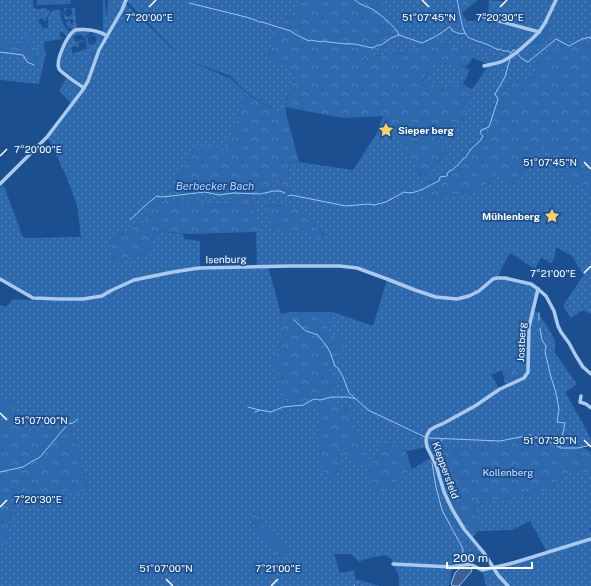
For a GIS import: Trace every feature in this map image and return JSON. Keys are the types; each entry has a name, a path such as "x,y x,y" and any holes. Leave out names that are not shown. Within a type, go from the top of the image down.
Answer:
{"street":[{"path":"0,184 47,138 84,88 96,56 126,0"},
{"path":"484,66 501,62 509,58 533,39 545,23 556,0"},
{"path":"480,16 539,32"},
{"path":"84,88 63,73 58,67 65,43 70,34 75,30 95,31 107,36"},
{"name":"Isenburg","path":"0,279 33,298 58,299 82,299 102,296 134,280 173,272 199,268 256,266 339,266 357,268 436,297 457,299 469,296 479,291 493,279 497,278 505,278 531,284 538,288"},
{"path":"538,288 546,296 554,311 558,326 576,356 583,367 591,374"},
{"name":"Jostberg","path":"487,398 500,389 524,378 528,372 529,327 538,288"},
{"path":"581,396 580,402 591,408"},
{"name":"Kleppersfeld","path":"487,398 430,430 426,440 436,465 444,492 452,509 464,529 508,586"},
{"path":"393,564 452,567 470,564 482,570 519,562 591,539"}],"green space":[{"path":"0,0 33,0 33,8 46,8 47,10 50,10 45,22 42,18 38,21 43,28 48,28 48,18 51,12 54,10 59,10 63,24 70,33 67,36 61,31 59,35 62,39 44,42 44,48 30,47 28,42 24,41 21,45 0,42"},
{"path":"37,0 71,0 71,4 37,5"},
{"path":"103,0 105,0 106,19 108,0 125,0 121,10 107,33 93,30 94,27 94,29 103,31"},
{"path":"127,0 300,0 297,16 285,17 279,33 267,56 296,74 285,106 287,117 247,93 230,76 182,58"},
{"path":"300,0 383,0 383,13 402,35 366,57 404,53 430,41 445,44 501,62 489,65 473,58 465,68 444,63 433,65 422,81 446,88 463,84 472,89 463,119 450,125 429,129 432,137 447,151 432,172 422,177 415,167 393,125 377,133 383,116 343,118 285,107 296,74 267,56 279,33 285,17 297,16"},
{"path":"383,0 456,0 457,9 455,19 460,22 479,21 488,18 489,0 507,2 508,0 591,0 591,39 586,39 559,47 541,60 531,77 507,85 493,107 491,116 479,132 472,148 449,173 431,180 423,186 430,201 449,195 472,193 479,190 499,173 509,186 532,158 546,146 569,178 591,193 591,314 583,310 571,318 563,306 584,276 572,256 556,247 555,256 552,263 541,258 535,269 510,253 497,278 523,282 538,289 533,311 537,312 547,326 555,340 555,353 577,384 565,392 586,429 591,440 591,444 582,447 529,441 453,450 432,457 454,513 484,553 470,564 452,567 449,586 399,586 399,576 392,559 385,555 365,559 359,562 351,554 334,554 340,573 354,570 355,579 380,586 0,586 0,550 2,550 14,499 88,488 70,426 23,433 11,400 0,403 0,305 6,307 13,299 58,301 97,298 103,297 122,286 110,291 109,290 101,295 88,298 39,297 33,296 0,277 0,187 4,186 23,238 81,237 77,205 66,176 48,138 84,90 89,81 100,51 126,4 182,58 230,78 247,94 227,149 196,150 184,165 172,189 174,195 187,194 202,184 230,188 231,205 164,200 149,204 150,217 130,230 120,232 110,243 113,262 148,253 157,231 183,234 184,239 200,241 200,266 180,271 217,267 263,266 257,265 256,233 259,232 251,195 264,194 281,178 282,193 290,195 288,164 299,162 353,170 377,133 393,125 421,177 432,172 447,151 432,137 429,129 450,125 462,119 472,89 489,65 500,62 445,44 430,41 404,53 365,57 402,35 383,13","holes":["551,12 549,30 545,38 538,44 525,45 539,32","471,36 509,50 508,54 469,41","269,204 296,208 326,236 271,227","268,266 340,266 357,268 387,279 373,326 333,312 327,330 345,344 329,372 335,382 329,395 288,409 273,365 283,337 281,314","502,370 528,372 524,378 490,396 499,388 491,375","325,403 340,408 345,406 367,462 363,466 338,448 339,467 333,479 324,475 318,437 320,405","398,424 402,425 420,434 420,437 396,427","383,444 396,445 406,451 427,447 432,457 412,469 377,495 369,472","256,512 286,551 278,557 250,518"]},
{"path":"456,0 478,0 462,13 467,21 460,22 455,19 457,9"},
{"path":"65,8 69,8 66,9 64,13 65,15 70,16 72,13 71,9 75,8 77,27 89,29 73,29 67,26 66,22 70,21 70,24 73,23 73,19 65,20 63,12"},
{"path":"551,11 549,30 542,42 524,46 539,32"},
{"path":"76,31 89,31 90,33 83,38 82,34 74,36 75,42 84,41 78,43 79,47 72,47 72,53 86,49 87,46 85,39 90,35 91,36 88,37 88,43 92,45 96,43 96,37 92,35 93,32 95,32 93,34 95,36 99,35 101,37 97,49 95,49 83,84 68,72 64,63 61,64 64,45 72,33"},
{"path":"95,32 102,34 103,36 87,80 83,86 61,70 59,66 62,52 61,64 64,63 68,72 83,84 95,48 97,49 101,40 99,35 93,35"},
{"path":"31,36 32,38 28,42 30,46 44,48 46,53 36,53 39,64 37,66 25,65 22,59 18,56 0,51 0,42 21,45 23,41 26,41"},
{"path":"471,36 509,50 508,54 469,41"},
{"path":"586,39 591,39 591,193 569,178 546,146 532,158 509,186 499,173 479,190 472,193 449,195 430,202 423,186 431,180 449,173 472,148 479,132 491,116 493,107 507,85 531,77 541,60 559,47"},
{"path":"0,51 20,57 25,65 37,65 36,53 46,53 39,84 0,80"},
{"path":"444,63 470,70 463,84 446,88 422,82 433,65"},
{"path":"67,77 81,89 71,103 59,91"},
{"path":"247,94 287,117 299,162 288,164 290,195 282,194 281,178 264,194 251,195 259,232 190,234 157,231 148,253 113,262 110,243 120,232 130,230 149,217 149,204 164,200 231,205 230,188 202,184 187,194 174,195 172,189 184,165 196,150 227,148"},
{"path":"268,204 296,208 326,237 271,227"},
{"path":"290,312 333,312 327,330 345,344 329,372 335,382 329,395 288,409 273,365 283,337 281,314"},
{"path":"502,370 528,372 524,378 505,384"},
{"path":"11,400 23,433 70,425 88,489 14,499 2,551 0,550 0,403"},
{"path":"325,403 340,408 344,406 348,411 368,462 363,466 338,449 339,467 333,479 324,475 318,437 320,405"},
{"path":"398,424 420,435 419,437 397,428 396,427"},
{"name":"Kollenberg","path":"529,441 582,447 591,452 591,474 569,472 546,490 512,499 474,501 478,531 472,538 452,509 432,457 453,450"},
{"path":"383,444 396,445 406,451 412,469 377,495 369,472"},
{"path":"569,472 591,474 591,527 589,529 591,532 591,537 547,552 530,521 512,530 478,531 474,501 512,499 546,490"},
{"path":"256,512 286,551 278,557 250,517"},
{"path":"591,539 591,586 486,586 482,570"}],"shaded area":[{"path":"461,567 470,567 472,571 459,586 453,586 451,584 455,573"}],"waterway":[{"path":"355,0 379,14 398,32 399,35 422,43 443,32 449,27 452,31 460,34 465,33"},
{"path":"457,0 462,25 468,37 498,50 509,51 510,53 515,50"},
{"path":"189,3 246,17 291,31 309,41 349,43 372,48 381,45 391,38 399,35"},
{"name":"Berbecker Bach","path":"517,53 521,58 528,62 556,39 569,46 582,39 590,37 591,39"},
{"path":"0,52 23,55 27,62 34,65"},
{"name":"Berbecker Bach","path":"288,196 291,195 346,206 368,204 374,205 386,202 404,192 413,193 422,190 439,181 440,177 447,176 448,172 458,165 471,149 480,141 483,136 480,133 481,130 489,127 498,99 495,94 505,77 510,59"},
{"name":"Berbecker Bach","path":"130,220 157,196 162,197 205,192 219,195 233,193 260,194 274,191 285,193"},
{"path":"539,313 539,320"},
{"path":"294,320 306,331 318,335 330,352 335,366 338,368 343,377 349,393 355,398"},
{"path":"540,328 542,340 546,346 545,352 559,409 557,422 565,423 560,447"},
{"path":"255,412 260,410 271,412 283,407 303,405 314,399 320,400 332,397 348,397 356,399 368,410 425,437"},
{"path":"248,407 259,410"},
{"path":"0,472 23,467 40,457 68,424 73,423 78,419"},
{"path":"429,438 500,441 530,435 539,436 560,448 578,448 591,445"},
{"path":"434,456 442,439"},
{"path":"432,463 442,510 463,549 462,561"}],"place":[{"name":"Sieper berg","path":"386,130"},
{"name":"Mühlenberg","path":"552,216"}]}
